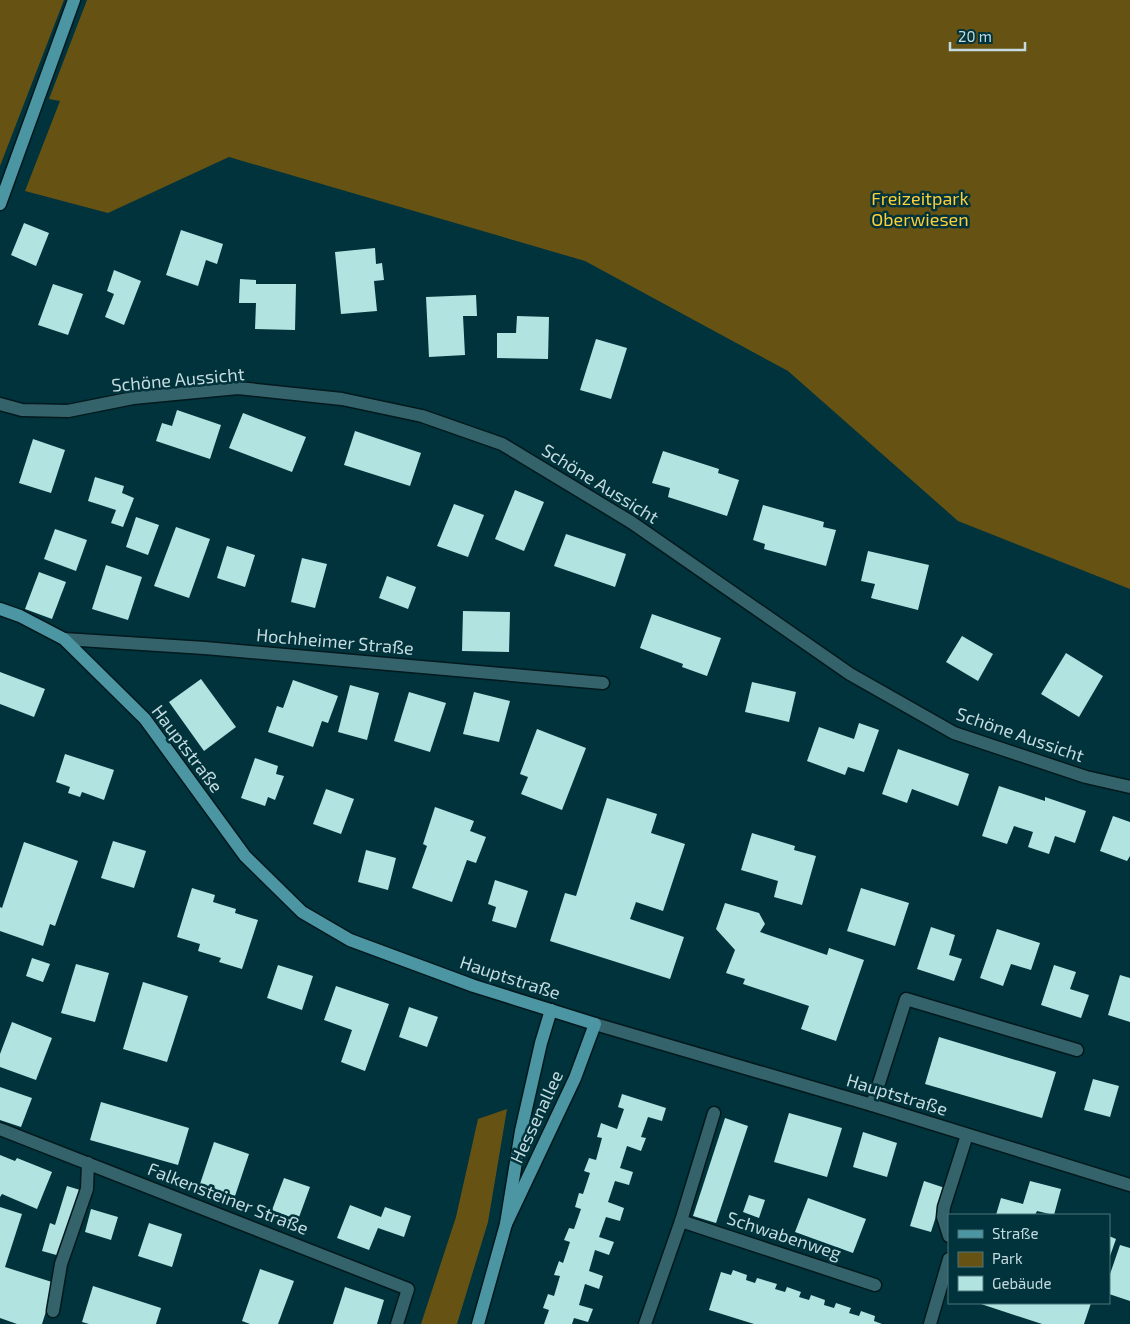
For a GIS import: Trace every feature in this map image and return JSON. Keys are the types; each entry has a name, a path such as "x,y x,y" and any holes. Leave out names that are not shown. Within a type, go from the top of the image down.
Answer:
{"main road":[{"path":"0,204 74,0"},
{"name":"Hauptstraße","path":"0,609 20,616 64,639 145,720 245,856 302,912 350,940 474,986 595,1024"},
{"name":"Hessenallee","path":"478,1324 506,1224 523,1122 541,1043 551,1010"},
{"name":"Hessenallee","path":"506,1224 575,1078 595,1024"}],"street":[{"name":"Schöne Aussicht","path":"0,404 22,410 68,412 133,398 238,388 342,399 422,416 502,444 631,522 850,674 954,733 1086,778 1130,787"},
{"name":"Hochheimer Straße","path":"64,639 205,648 603,683"},
{"path":"872,1106 906,999 1077,1050"},
{"name":"Hauptstraße","path":"595,1024 1130,1185"},
{"path":"645,1324 681,1221 714,1113"},
{"name":"Falkensteiner Straße","path":"0,1129 408,1289 397,1324"},
{"path":"948,1233 943,1217 944,1207 967,1135"},
{"path":"54,1311 61,1264 86,1189 88,1163"},
{"name":"Schwabenweg","path":"681,1221 876,1285"},
{"path":"930,1324 948,1262"}],"green space":[{"path":"0,0 64,0 0,166"},
{"name":"Freizeitpark Oberwiesen","path":"87,0 1130,0 1130,589 958,521 788,371 585,261 229,157 108,213 25,191 60,101 49,99"},
{"path":"507,1109 488,1222 457,1324 421,1324 456,1217 478,1119"}],"building":[{"path":"24,223 49,233 36,266 11,255"},
{"path":"181,230 223,244 217,264 206,260 198,286 166,275"},
{"path":"375,248 376,264 382,263 384,280 374,281 377,311 341,314 335,252"},
{"path":"114,270 141,281 124,325 105,317 114,294 107,291"},
{"path":"240,279 256,280 256,284 296,284 295,330 255,329 256,303 239,303"},
{"path":"53,284 83,294 68,335 38,325"},
{"path":"476,295 477,316 463,316 465,355 429,357 426,297"},
{"path":"517,316 549,317 548,359 497,358 497,333 516,333"},
{"path":"596,339 627,348 611,399 580,390"},
{"path":"177,410 221,425 210,459 156,441 162,423 172,426"},
{"path":"243,413 306,437 292,472 229,448"},
{"path":"355,431 421,453 410,486 344,465"},
{"path":"33,439 65,450 51,493 19,483"},
{"path":"663,451 719,469 718,473 739,480 727,516 668,497 670,488 652,483"},
{"path":"95,477 124,486 122,493 134,498 123,527 111,523 116,510 88,501"},
{"path":"515,490 544,502 524,551 495,539"},
{"path":"454,504 484,515 468,557 437,546"},
{"path":"763,505 824,522 823,527 836,530 826,566 764,549 765,544 753,540"},
{"path":"136,517 159,525 148,555 126,547"},
{"path":"176,527 210,539 189,598 154,586"},
{"path":"55,529 87,540 76,571 44,559"},
{"path":"566,534 626,554 615,587 554,566"},
{"path":"227,546 255,555 245,587 217,578"},
{"path":"868,551 929,565 918,610 871,598 875,584 861,581"},
{"path":"302,558 327,564 315,608 291,602"},
{"path":"106,565 142,577 128,620 92,609"},
{"path":"39,572 66,582 52,619 25,609"},
{"path":"387,576 416,587 408,609 379,598"},
{"path":"463,611 510,612 509,652 462,651"},
{"path":"652,614 721,638 707,676 682,667 683,664 640,648"},
{"path":"962,636 993,654 978,681 946,662"},
{"path":"1066,653 1103,676 1079,717 1041,694"},
{"path":"0,672 45,689 34,717 0,704"},
{"path":"201,679 236,727 204,751 169,702"},
{"path":"293,680 338,696 328,723 322,721 313,747 268,732 277,706 283,708"},
{"path":"752,682 796,692 789,722 745,712"},
{"path":"350,685 379,693 367,740 338,732"},
{"path":"409,692 446,703 430,752 394,741"},
{"path":"474,692 510,701 499,742 463,734"},
{"path":"859,723 879,730 864,772 848,767 845,775 807,761 819,727 854,739"},
{"path":"537,729 586,748 562,810 521,794 528,777 520,774"},
{"path":"898,749 969,774 958,806 912,789 907,803 882,794"},
{"path":"65,754 114,770 104,800 82,792 80,797 68,793 70,787 56,782"},
{"path":"255,758 278,766 276,774 284,776 275,800 268,797 265,806 241,798"},
{"path":"999,786 1045,801 1045,797 1086,811 1075,843 1055,836 1049,854 1028,847 1033,832 1014,826 1007,844 982,836"},
{"path":"326,789 354,799 341,834 313,824"},
{"path":"607,798 657,814 651,833 685,844 663,911 636,902 630,919 684,937 670,979 550,941 565,893 576,896"},
{"path":"435,807 474,821 470,831 486,837 476,863 467,860 452,902 412,888 427,846 423,844"},
{"path":"1113,816 1130,822 1130,856 1127,861 1100,851"},
{"path":"752,833 795,846 794,850 816,856 802,905 774,897 778,881 741,870"},
{"path":"113,841 146,851 134,888 101,878"},
{"path":"24,842 78,861 55,926 50,924 43,946 0,931 0,907 2,908"},
{"path":"366,850 396,858 388,890 358,882"},
{"path":"495,880 528,891 516,928 492,921 496,907 488,904"},
{"path":"192,888 215,895 213,902 236,909 235,913 258,920 242,969 219,962 221,958 198,951 200,944 177,937"},
{"path":"861,888 909,903 895,946 847,931"},
{"path":"725,903 759,913 765,924 760,932 827,955 829,948 864,960 836,1041 801,1029 809,1006 743,984 745,979 726,973 735,950 716,929"},
{"path":"931,927 955,935 949,955 962,959 954,981 917,969"},
{"path":"997,929 1040,943 1031,970 1011,964 1003,986 980,978"},
{"path":"32,958 50,964 43,982 26,976"},
{"path":"76,964 109,973 95,1022 61,1013"},
{"path":"278,965 313,976 302,1010 267,998"},
{"path":"1054,965 1076,972 1070,989 1089,995 1081,1018 1041,1005"},
{"path":"1120,975 1130,978 1130,1022 1108,1015"},
{"path":"143,982 188,996 167,1062 123,1049"},
{"path":"336,986 389,1004 365,1071 341,1062 352,1030 324,1020"},
{"path":"409,1007 438,1017 427,1047 399,1037"},
{"path":"12,1022 52,1038 36,1080 0,1067 0,1054"},
{"path":"939,1037 1056,1072 1042,1118 925,1084"},
{"path":"1093,1079 1119,1086 1110,1117 1084,1110"},
{"path":"0,1087 32,1098 21,1127 0,1120"},
{"path":"622,1094 666,1108 662,1121 648,1117 641,1137 646,1138 641,1151 627,1146 620,1168 633,1172 629,1185 615,1181 608,1202 624,1208 620,1221 606,1217 599,1237 614,1242 609,1255 595,1250 589,1271 603,1276 599,1289 585,1284 579,1305 593,1309 588,1322 574,1318 572,1324 544,1324 549,1310 543,1308 548,1294 554,1296 560,1276 554,1275 559,1261 563,1263 570,1242 564,1240 569,1228 574,1229 581,1209 575,1207 579,1193 583,1194 590,1173 584,1171 589,1158 596,1160 602,1138 597,1137 601,1123 617,1129 624,1109 618,1107"},
{"path":"101,1102 189,1128 178,1165 90,1140"},
{"path":"789,1113 842,1128 827,1177 774,1162"},
{"path":"725,1118 748,1126 716,1223 693,1216"},
{"path":"863,1132 897,1143 887,1177 853,1167"},
{"path":"214,1142 249,1154 235,1196 200,1184"},
{"path":"0,1155 15,1161 17,1158 52,1172 37,1209 2,1194 0,1197"},
{"path":"284,1178 310,1187 298,1220 272,1210"},
{"path":"924,1181 945,1188 931,1232 910,1226"},
{"path":"1030,1181 1061,1189 1054,1214 1037,1211 1036,1214 996,1214 1001,1198 1023,1204"},
{"path":"67,1186 80,1190 60,1256 42,1251 50,1223 55,1225"},
{"path":"749,1195 765,1200 759,1218 743,1212"},
{"path":"808,1198 866,1219 853,1253 795,1232"},
{"path":"350,1205 381,1217 385,1207 411,1216 404,1237 378,1228 369,1250 337,1238"},
{"path":"0,1207 22,1214 5,1267 55,1283 42,1324 17,1324 0,1318"},
{"path":"91,1209 118,1217 111,1240 85,1232"},
{"path":"149,1223 182,1234 172,1267 138,1256"},
{"path":"1110,1236 1116,1239 1110,1256"},
{"path":"1120,1245 1130,1248 1130,1301 1110,1294 1110,1274"},
{"path":"260,1269 294,1281 278,1324 250,1324 242,1321"},
{"path":"733,1270 747,1275 746,1280 755,1283 757,1278 777,1284 775,1289 785,1292 787,1287 801,1292 799,1297 809,1300 811,1295 825,1300 824,1305 834,1308 836,1303 851,1308 849,1313 859,1316 861,1311 875,1316 874,1321 882,1324 754,1324 709,1310 721,1272 731,1275"},
{"path":"93,1286 161,1308 156,1324 89,1324 82,1322"},
{"path":"345,1287 384,1300 377,1324 333,1324"},
{"path":"981,1304 1091,1304 1084,1324 1042,1324"}]}
